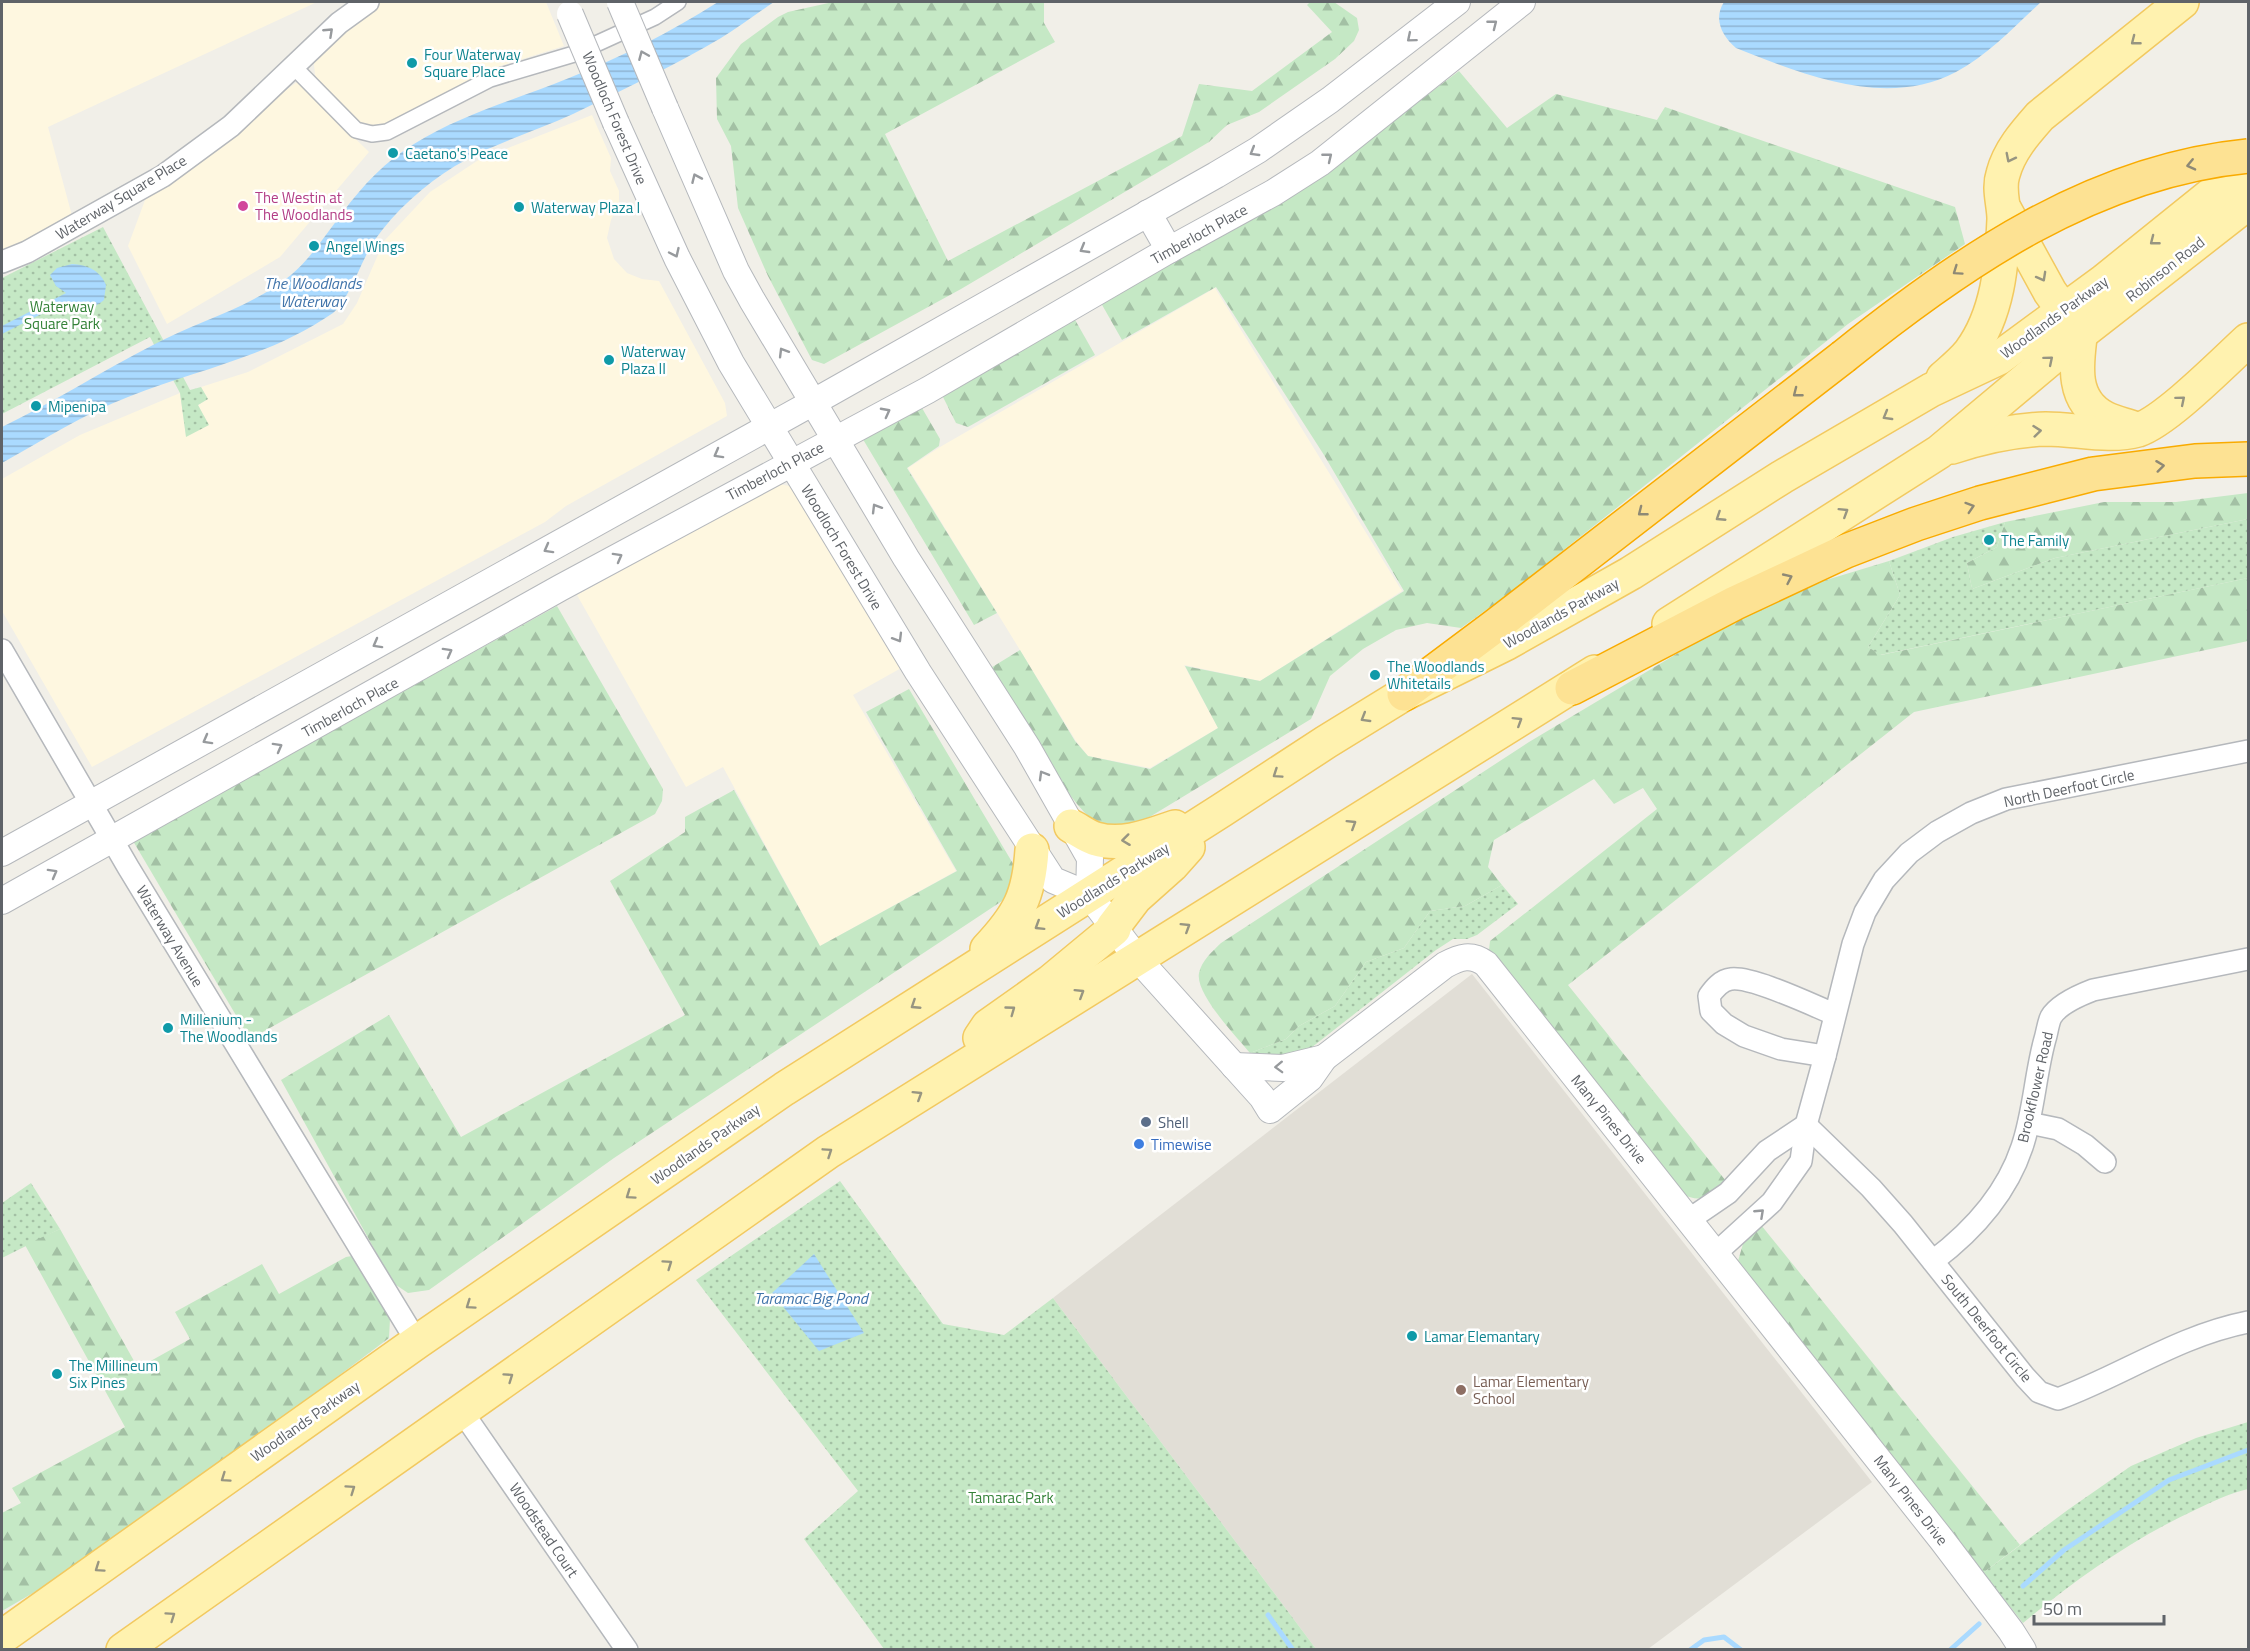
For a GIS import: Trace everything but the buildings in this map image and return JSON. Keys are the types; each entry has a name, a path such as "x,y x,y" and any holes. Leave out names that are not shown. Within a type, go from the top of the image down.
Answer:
{"highway":[{"path":"1404,694 1954,273 2031,226 2084,201 2142,178 2204,162 2248,156"},
{"path":"1572,688 1736,603 1846,551 1916,524 1980,503 2093,474 2194,461 2248,459"}],"main road":[{"path":"1931,390 1970,352 1991,311 2002,260 2004,208 2000,189 2008,158 2034,123 2182,2"},
{"name":"Woodlands Parkway","path":"123,1650 828,1152 1572,688 1724,588 1939,452 2076,314 2248,165"},
{"name":"Robinson Road","path":"2076,314 2248,202"},
{"path":"2004,208 2076,314 2076,373 2081,392 2089,406 2104,418 2138,430"},
{"name":"Woodlands Parkway","path":"2,1637 417,1342 784,1089 1326,742 1404,694 1507,643 1631,573 1782,477 1931,390 1999,358 2076,314"},
{"path":"1939,452 1979,438 2046,429 2094,434 2138,430 2165,413 2248,340"},
{"path":"1071,826 1096,839 1115,842 1140,839 1222,810"},
{"path":"959,1069 988,1026 1050,982 1114,928 1135,898 1172,866 1222,810"},
{"path":"964,973 1014,917 1030,879 1032,850"}],"street":[{"name":"Waterway Square Place","path":"2,262 27,252 163,176 231,126 339,23 368,2"},
{"path":"621,2 736,271 906,558 1021,737 1090,858 1089,895 1137,958"},
{"path":"293,66 356,130 366,134 379,134 400,126 490,79 565,58 590,47 655,16 678,2"},
{"path":"2,853 813,402 1258,150 1393,53 1457,2"},
{"name":"Timberloch Place","path":"2,901 560,588 928,390 1169,250 1273,193 1320,163 1522,2"},
{"name":"Woodloch Forest Drive","path":"568,8 616,123 677,258 731,363 918,672 1032,850 1053,880 1089,895"},
{"path":"1148,213 1169,250"},
{"name":"Waterway Avenue","path":"2,650 112,841 417,1342"},
{"name":"North Deerfoot Circle","path":"1716,1252 1772,1202 1801,1161 1806,1125 1826,1056 1834,1014 1853,944 1865,912 1884,880 1909,853 1936,832 1971,813 2006,799 2248,751"},
{"name":"Many Pines Drive","path":"1137,958 1262,1097 1270,1110 1311,1078 1324,1058 1445,965 1467,956 1477,957 1493,973 1690,1219 1942,1540 2023,1650"},
{"name":"Brookflower Road","path":"1933,1261 1956,1243 1995,1201 2021,1148 2029,1123 2041,1054 2051,1016 2073,998 2092,990 2248,959"},
{"path":"1826,1056 1781,1049 1744,1036 1724,1024 1710,1011 1708,996 1717,985 1731,979 1754,982 1834,1014"},
{"path":"1234,1066 1283,1068 1324,1058"},
{"path":"2029,1123 2058,1129 2085,1145 2105,1162"},
{"path":"1690,1219 1728,1193 1767,1151 1806,1125"},
{"name":"South Deerfoot Circle","path":"1806,1125 1871,1188 2039,1392 2058,1399 2092,1387 2144,1358 2181,1343 2248,1322"},
{"name":"Woodstead Court","path":"461,1410 627,1650"}],"shaded area":[{"path":"2,2 317,2 48,127 74,223 2,253"},
{"name":"Four Waterway Square Place","path":"381,2 546,2 564,46 500,66 389,123 376,126 366,125 356,120 320,83 315,75 314,64 317,55"},
{"name":"The Westin at The Woodlands","path":"297,82 369,152 280,257 167,324 128,246 148,192"},
{"path":"592,115 611,158 610,171 619,191 619,203 611,220 607,238 614,259 627,273 642,279 659,281 725,403 727,416 566,506 545,522 92,767 2,611 2,479 80,435 180,393 186,436 208,425 198,405 208,399 201,387 248,372 343,324 357,303 384,241 430,192 480,159"},
{"path":"1215,288 1402,591 1260,681 1184,665 1218,728 1150,768 1088,756 1076,741 908,468 940,447"},
{"path":"779,484 794,487 903,667 853,695 956,871 820,946 723,767 686,787 577,595"},
{"name":"Lamar Elementary School","path":"1472,974 1872,1482 1648,1649 1316,1649 1053,1298"}],"green space":[{"path":"833,2 1044,2 1044,23 1055,42 885,134 948,261 1182,136 1199,84 1252,91 1332,32 1307,5 1310,2 1334,2 1357,18 1359,30 1354,41 1335,59 1259,112 1227,125 1209,142 961,289 824,364 812,360 768,276 738,208 731,146 717,119 716,78 741,44 778,17 788,12"},
{"path":"1459,71 1507,128 1556,94 1657,120 1665,107 1955,207 1965,244 1848,324 1507,595 1461,628 1427,623 1396,630 1363,649 1330,676 1311,719 1143,821 1115,826 1098,823 1073,799 1057,777 989,669 1020,650 1075,741 1088,756 1150,769 1218,728 1185,666 1260,681 1404,591 1324,455 1216,287 1122,340 1101,303 1313,181"},
{"name":"Waterway Square Park","path":"103,227 190,390 201,387 208,399 198,405 209,425 186,437 180,393 150,337 2,414 2,278"},
{"path":"1074,318 1095,355 968,427 956,423 940,391"},
{"path":"912,407 922,408 940,439 939,446 907,468 997,613 974,625 861,436"},
{"path":"2248,493 2248,519 2055,558 1972,589 1967,563 1997,547 2005,522 2104,502 2176,502"},
{"path":"2248,519 2248,578 1880,655 1868,647 1900,595 1889,561 1953,537 2005,522 1997,547 1967,563 1972,589 2055,558"},
{"path":"1889,561 1900,595 1868,647 1881,655 2248,578 2248,641 1914,712 1568,985 1726,1181 1706,1197 1695,1198 1681,1194 1494,953 1489,950 1490,941 1657,809 1643,788 1614,804 1594,779 1494,840 1488,867 1502,885 1465,906 1430,911 1404,948 1366,962 1335,1006 1299,1026 1286,1039 1250,1053 1210,1003 1199,982 1199,973 1205,960 1221,943 1529,742 1725,625 1803,587"},
{"path":"557,606 663,789 662,801 655,814 250,1039 133,841"},
{"path":"909,689 1018,872 1014,884 1002,901 614,1158 429,1290 408,1293 393,1283 281,1080 389,1015 461,1137 685,1015 610,881 685,832 685,817 734,790 820,946 957,871 866,712"},
{"path":"1502,885 1518,904 1477,935 1467,939 1453,939 1436,950 1302,1055 1262,1059 1250,1053 1286,1039 1299,1026 1335,1006 1366,962 1404,948 1430,911 1465,906"},
{"name":"Tamarac Park","path":"840,1181 943,1324 1004,1335 1053,1298 1316,1649 884,1649 804,1539 858,1491 696,1280"},
{"path":"31,1183 60,1229 2,1258 2,1203"},
{"path":"1761,1225 2020,1545 1983,1573 1738,1261 1745,1237"},
{"path":"60,1229 138,1368 190,1339 175,1312 262,1264 279,1294 346,1257 352,1256 390,1319 389,1338 273,1425 52,1582 2,1611 2,1513 21,1503 12,1488 125,1427 25,1245"},
{"path":"2248,1422 2248,1489 2197,1509 2128,1546 2085,1575 2023,1623 1983,1573 2131,1466 2196,1438"}],"water":[{"name":"The Woodlands Waterway","path":"718,2 774,2 721,38 666,68 573,114 483,151 443,173 421,190 391,219 374,241 339,307 309,328 259,352 155,387 96,411 2,463 2,427 170,336 242,305 275,286 306,261 367,183 394,158 414,144 471,115 569,78 627,53"},
{"path":"1724,2 2041,2 1990,49 1956,72 1929,83 1902,88 1874,88 1817,77 1736,48 1723,33 1719,21"},
{"path":"72,264 88,267 97,272 106,285 104,300 83,309 61,304 2,334 2,326 66,293 56,286 50,275 57,268"},
{"name":"Taramac Big Pond","path":"814,1254 864,1333 819,1351 772,1293"}],"waterway":[{"path":"2023,1586 2064,1550 2169,1480 2248,1450"},
{"path":"1268,1615 1293,1650"},
{"path":"1950,1650 1979,1624"},
{"path":"1690,1650 1704,1640 1724,1637 1741,1650"}],"place":[{"name":"Four Waterway Square Place","path":"412,63"},
{"name":"Caetano's Peace","path":"393,153"},
{"name":"The Westin at The Woodlands","path":"243,206"},
{"name":"Waterway Plaza I","path":"519,207"},
{"name":"Angel Wings","path":"314,246"},
{"name":"Waterway Plaza II","path":"609,360"},
{"name":"Mipenipa","path":"36,406"},
{"name":"The Family","path":"1989,540"},
{"name":"The Woodlands Whitetails","path":"1375,675"},
{"name":"Millenium - The Woodlands","path":"168,1028"},
{"name":"Shell","path":"1146,1122"},
{"name":"Timewise","path":"1139,1144"},
{"name":"Lamar Elemantary","path":"1412,1336"},
{"name":"The Millineum Six Pines","path":"57,1374"},
{"name":"Lamar Elementary School","path":"1461,1390"}]}
